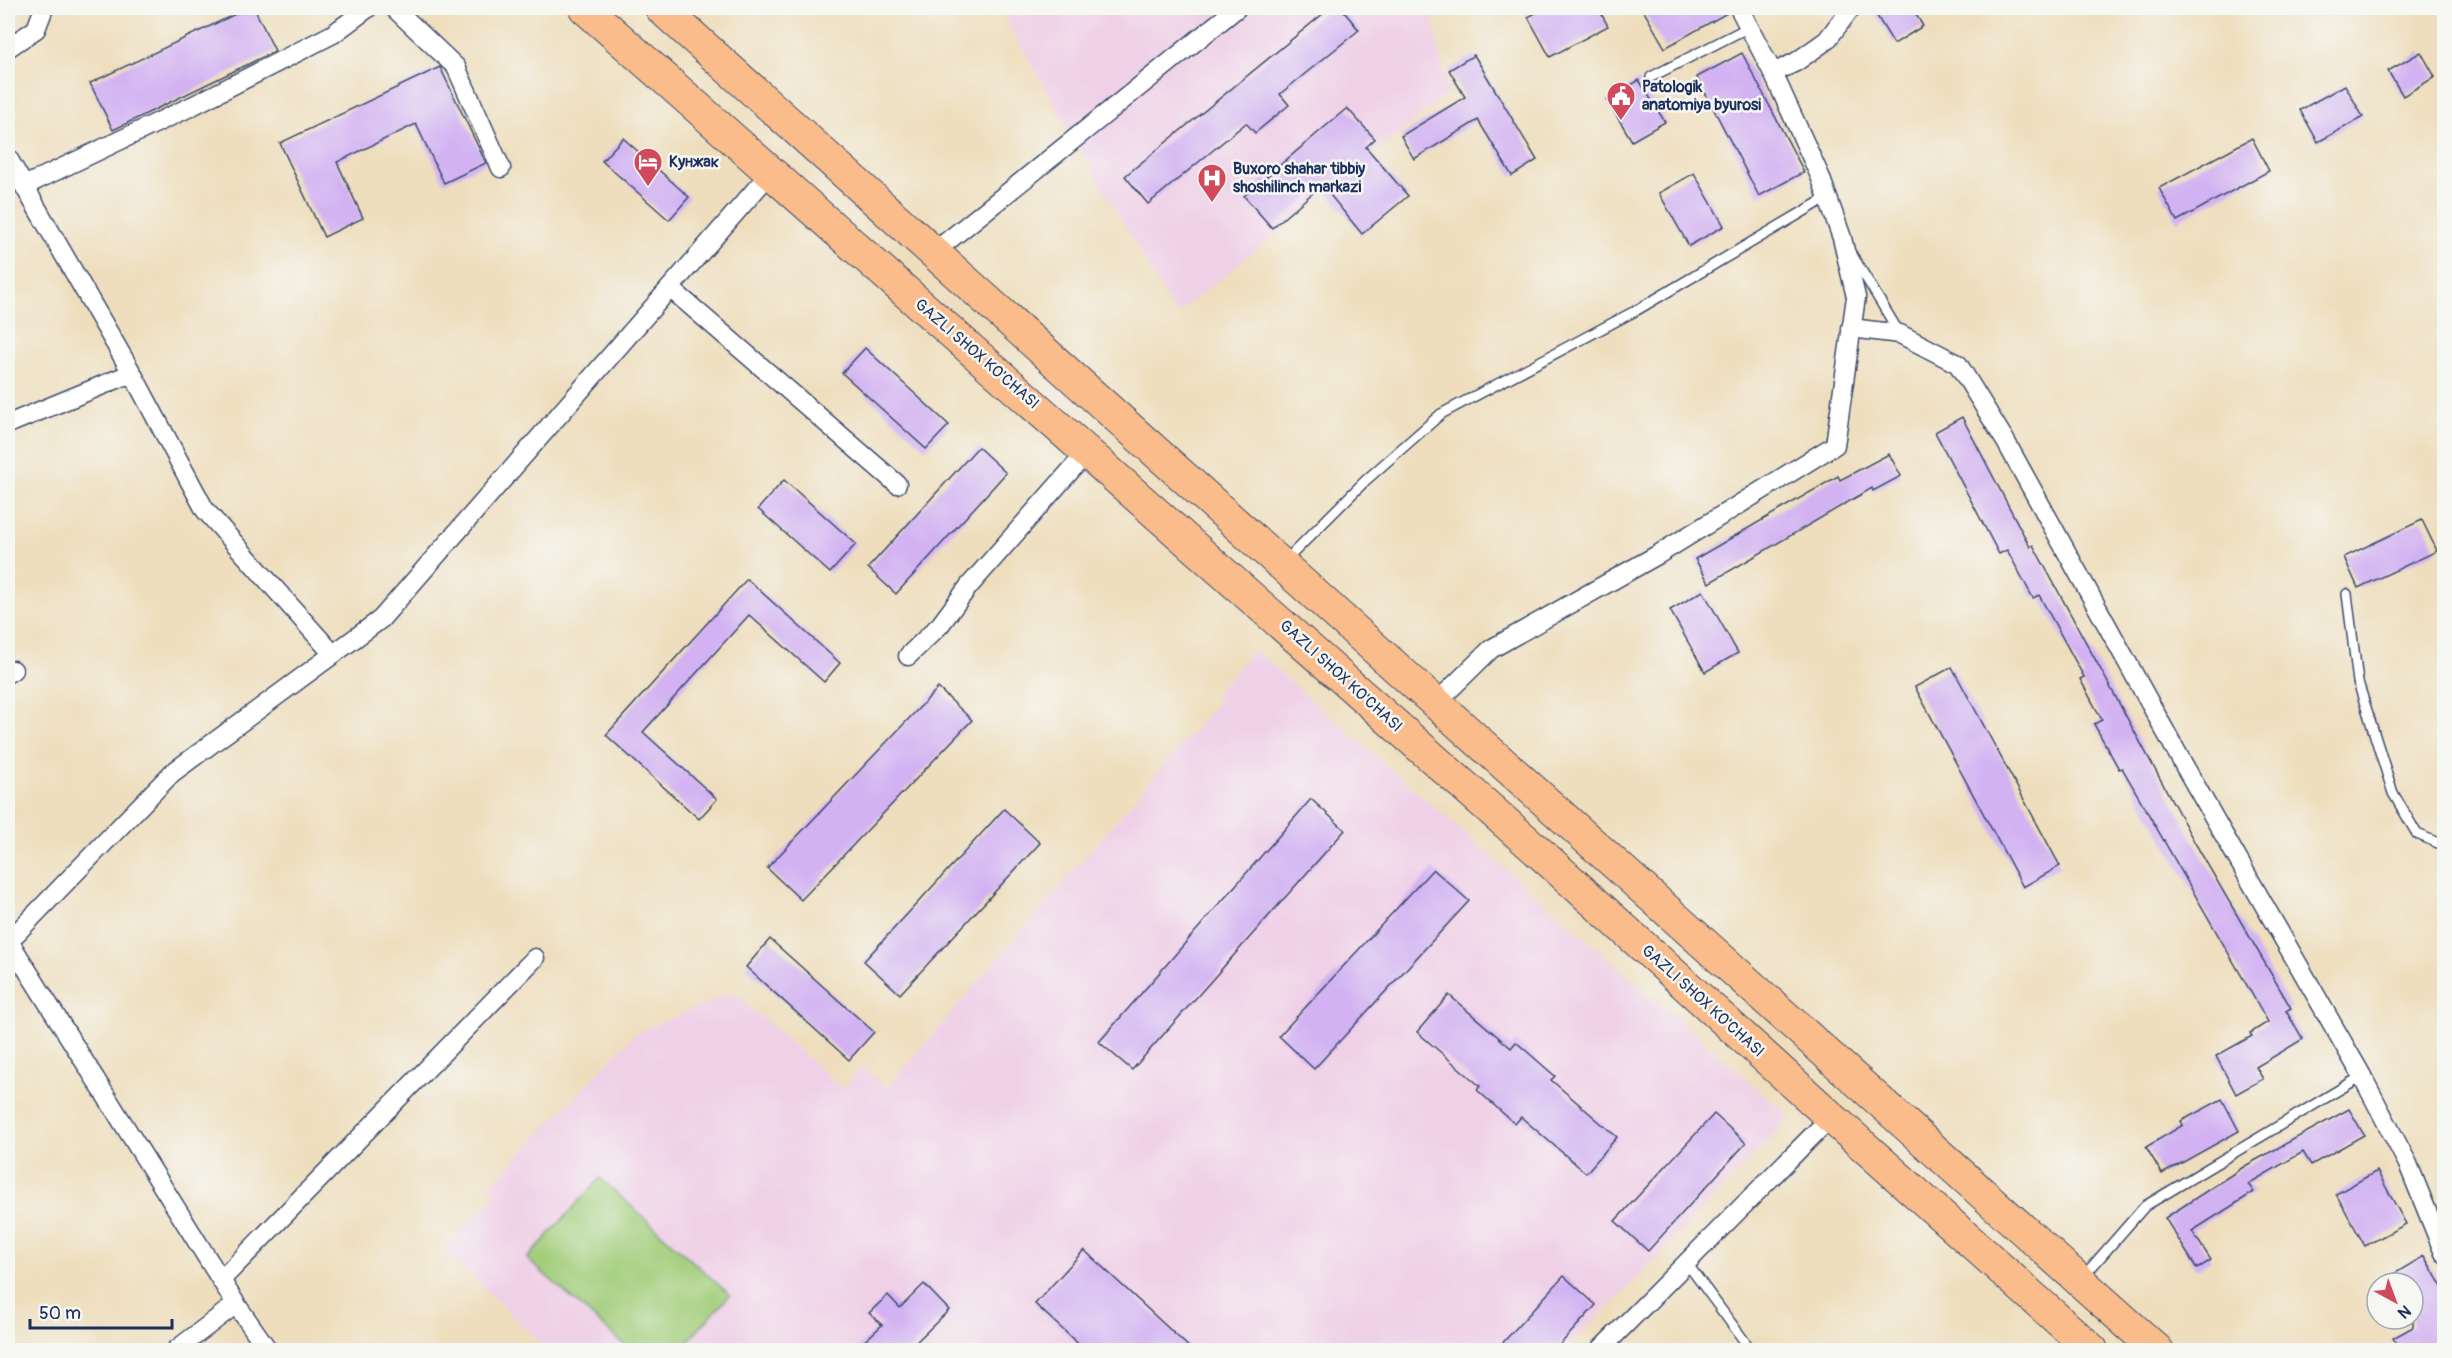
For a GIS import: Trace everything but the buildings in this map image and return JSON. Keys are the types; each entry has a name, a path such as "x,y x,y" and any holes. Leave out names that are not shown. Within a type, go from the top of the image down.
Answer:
{"highway":[{"name":"GAZLI SHOX KO'CHASI","path":"585,8 1540,853 2092,1350"},
{"path":"661,8 2157,1350"}],"street":[{"path":"8,48 36,29 44,8"},
{"path":"24,186 192,106 323,39 368,8"},
{"path":"394,8 456,67 501,168"},
{"path":"934,252 1237,8"},
{"path":"1437,702 1491,649 1659,554 1835,445 1857,297 1842,238 1828,197 1773,73 1739,8"},
{"path":"1773,73 1796,62 1827,40 1851,8"},
{"path":"8,158 132,373 205,510 333,654"},
{"path":"268,1350 236,1304 8,942 172,773 381,619 771,172"},
{"path":"670,288 897,484"},
{"path":"1851,328 1900,334 1958,364 2006,442 2185,767 2362,1076 2408,1164 2445,1253"},
{"path":"8,423 132,373"},
{"path":"908,656 940,625 969,586 1087,452"},
{"path":"221,1280 535,958"},
{"path":"1600,1350 1831,1117"},
{"path":"176,1350 236,1304"}],"lane":[{"path":"1651,77 1749,27"},
{"path":"1282,564 1366,480 1441,414 1637,310 1828,197"},
{"path":"1842,238 1900,334"},
{"path":"2347,594 2358,682 2393,793 2417,834 2438,843 2445,840"},
{"path":"2079,1281 2145,1206 2362,1076"},
{"path":"1686,1262 1751,1350"}],"shaded area":[{"name":"Buxoro shahar tibbiy shoshilinch markazi","path":"999,8 1447,8 1432,18 1448,93 1176,315"},
{"path":"1254,650 1790,1117 1622,1294 1563,1350 548,1350 443,1249 497,1194 490,1186 636,1033 733,992 843,1089 863,1067 887,1088 1219,701 1213,696"}],"green space":[{"path":"600,1178 730,1295 680,1350 630,1350 527,1259"}],"place":[{"name":"Patologik anatomiya byurosi","path":"1621,122"},
{"name":"Кунжак","path":"648,188"},
{"name":"Buxoro shahar tibbiy shoshilinch markazi","path":"1212,204"}]}
